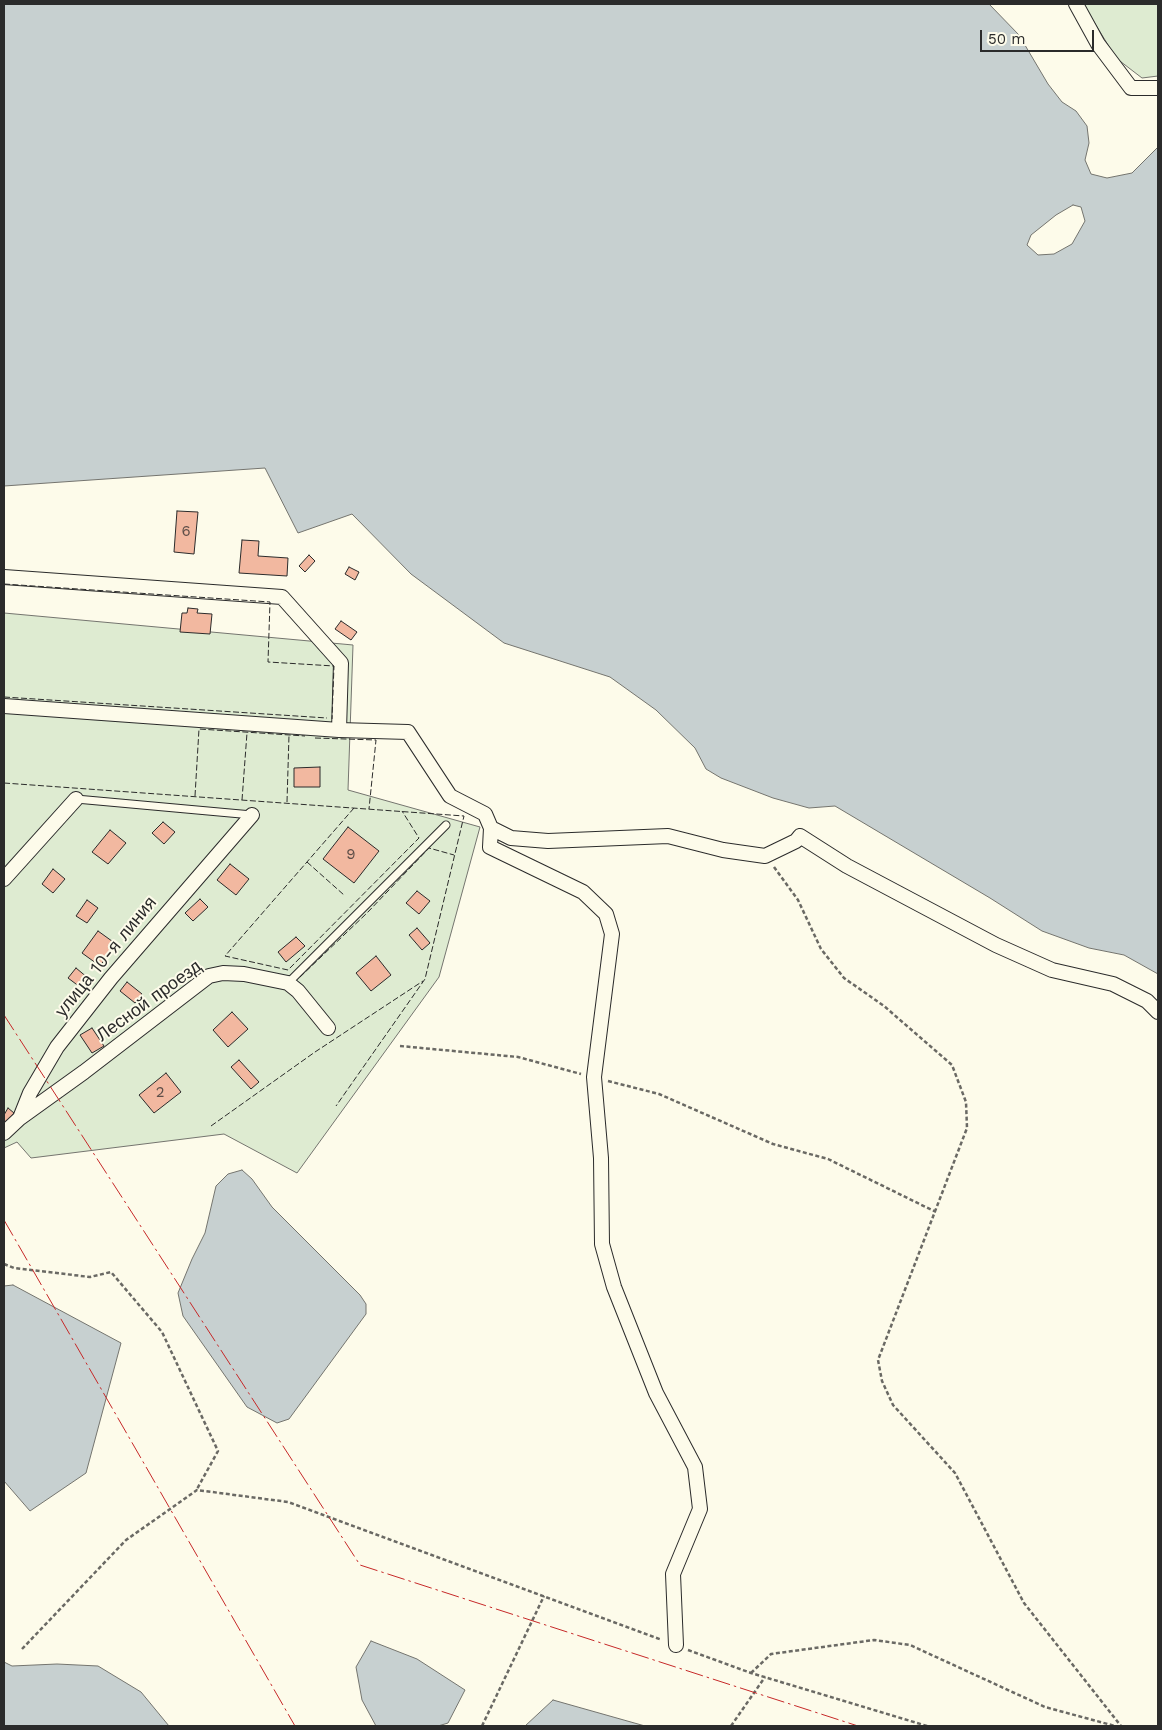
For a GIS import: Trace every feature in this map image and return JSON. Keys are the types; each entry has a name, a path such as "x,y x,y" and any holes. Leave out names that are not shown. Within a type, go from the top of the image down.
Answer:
{"street":[{"path":"1076,4 1098,44 1131,88 1158,88"},
{"path":"4,577 282,597 341,663 339,730"},
{"path":"4,706 339,730 408,732 450,796 485,814 491,828 490,847 583,892 606,914 612,934 594,1077 600,1158 602,1244 614,1287 653,1384 694,1467 700,1509 674,1574 676,1646"},
{"path":"4,879 76,799"},
{"name":"улица 10-я линия","path":"4,1133 20,1118 30,1093 57,1047 123,964 252,815"},
{"path":"491,828 510,838 548,841 668,836 723,850 765,856 796,841 800,836 847,866 996,945 1052,970 1113,984 1147,1001 1158,1012"},
{"name":"Лесной проезд","path":"20,1118 84,1072 208,976 223,973 244,974 288,983"},
{"path":"288,983 298,991 328,1028"}],"lane":[{"path":"76,799 252,815"},
{"path":"288,983 446,825"}],"path":[{"path":"765,856 798,900 821,949 844,978 884,1006 952,1065 966,1102 967,1128 878,1360 882,1382 893,1405 955,1473 1024,1603 1121,1726"},
{"path":"400,1046 518,1057 659,1094 773,1144 828,1159 936,1212"},
{"path":"4,1264 14,1268 90,1277 111,1272 162,1332 218,1450 197,1490 126,1540 22,1649"},
{"path":"197,1490 288,1502 751,1673 927,1726"},
{"path":"482,1726 544,1596"},
{"path":"751,1673 770,1654 874,1640 910,1645 1045,1707 1115,1726"},
{"path":"731,1726 765,1677"}],"green space":[{"path":"1083,4 1158,4 1158,76 1142,78 1116,58"},
{"path":"4,613 353,645 348,790 480,827 439,977 297,1173 224,1134 31,1158 17,1142 4,1148"}],"shaded area":[{"path":"4,4 989,4 1019,35 1048,84 1062,102 1076,111 1087,126 1089,143 1085,160 1091,174 1107,178 1132,173 1158,147 1158,974 1124,955 1089,948 1042,931 835,806 809,808 773,798 721,778 706,769 695,748 656,710 610,677 504,643 411,574 352,514 298,533 265,468 4,486","holes":["1073,205 1081,207 1085,221 1072,244 1054,254 1038,255 1027,245 1031,235 1056,215"]},
{"path":"242,1170 252,1179 272,1207 360,1295 366,1304 366,1314 289,1419 277,1423 247,1407 183,1316 178,1293 205,1233 216,1186 228,1174"},
{"path":"13,1285 121,1343 86,1473 30,1511 4,1481 4,1286"},
{"path":"371,1641 417,1659 465,1690 448,1723 438,1726 376,1726 362,1700 356,1667"},
{"path":"4,1662 12,1666 57,1664 98,1666 141,1692 169,1726 4,1726"},
{"path":"553,1700 645,1726 525,1726"}],"building":[{"path":"177,511 198,512 194,554 174,552"},
{"path":"242,540 259,541 258,556 288,558 287,576 239,573"},
{"path":"309,555 315,561 305,572 299,566"},
{"path":"349,567 359,572 355,580 345,574"},
{"path":"188,608 198,609 197,613 212,614 210,634 180,632 182,613 187,613"},
{"path":"341,621 357,632 351,640 335,629"},
{"path":"320,767 320,787 294,787 294,768"},
{"path":"163,822 175,832 164,844 152,833"},
{"path":"348,827 379,851 354,883 323,859"},
{"path":"110,830 126,843 108,864 92,852"},
{"path":"230,864 249,879 236,895 217,880"},
{"path":"53,869 65,879 53,893 42,884"},
{"path":"417,891 430,901 419,914 406,903"},
{"path":"200,899 208,907 193,921 185,913"},
{"path":"87,900 98,908 87,923 76,916"},
{"path":"417,928 430,943 422,950 409,935"},
{"path":"98,931 116,944 100,966 82,953"},
{"path":"296,937 305,946 286,962 278,952"},
{"path":"376,956 391,975 371,991 356,973"},
{"path":"76,968 88,978 80,987 68,978"},
{"path":"127,982 142,994 135,1003 120,991"},
{"path":"232,1012 248,1029 228,1047 213,1030"},
{"path":"92,1028 104,1046 92,1053 80,1035"},
{"path":"239,1060 259,1082 251,1089 231,1067"},
{"path":"166,1073 181,1092 154,1113 139,1095"},
{"path":"8,1108 14,1113 7,1123 4,1121 4,1115"}],"fence":[{"path":"4,584 270,602 268,662 334,666 332,719"},
{"path":"4,697 327,718"},
{"path":"195,796 199,729 305,736"},
{"path":"242,800 247,733"},
{"path":"287,802 289,735"},
{"path":"315,738 376,740 369,809"},
{"path":"4,783 464,816 425,979 336,1106"},
{"path":"354,808 225,956 288,970 419,838 402,811"},
{"path":"300,977 367,913 429,848 454,855"},
{"path":"307,862 344,895"},
{"path":"211,1126 315,1052 423,981"}],"power":[{"path":"4,1015 360,1565 858,1726"},
{"path":"4,1220 295,1726"}]}
